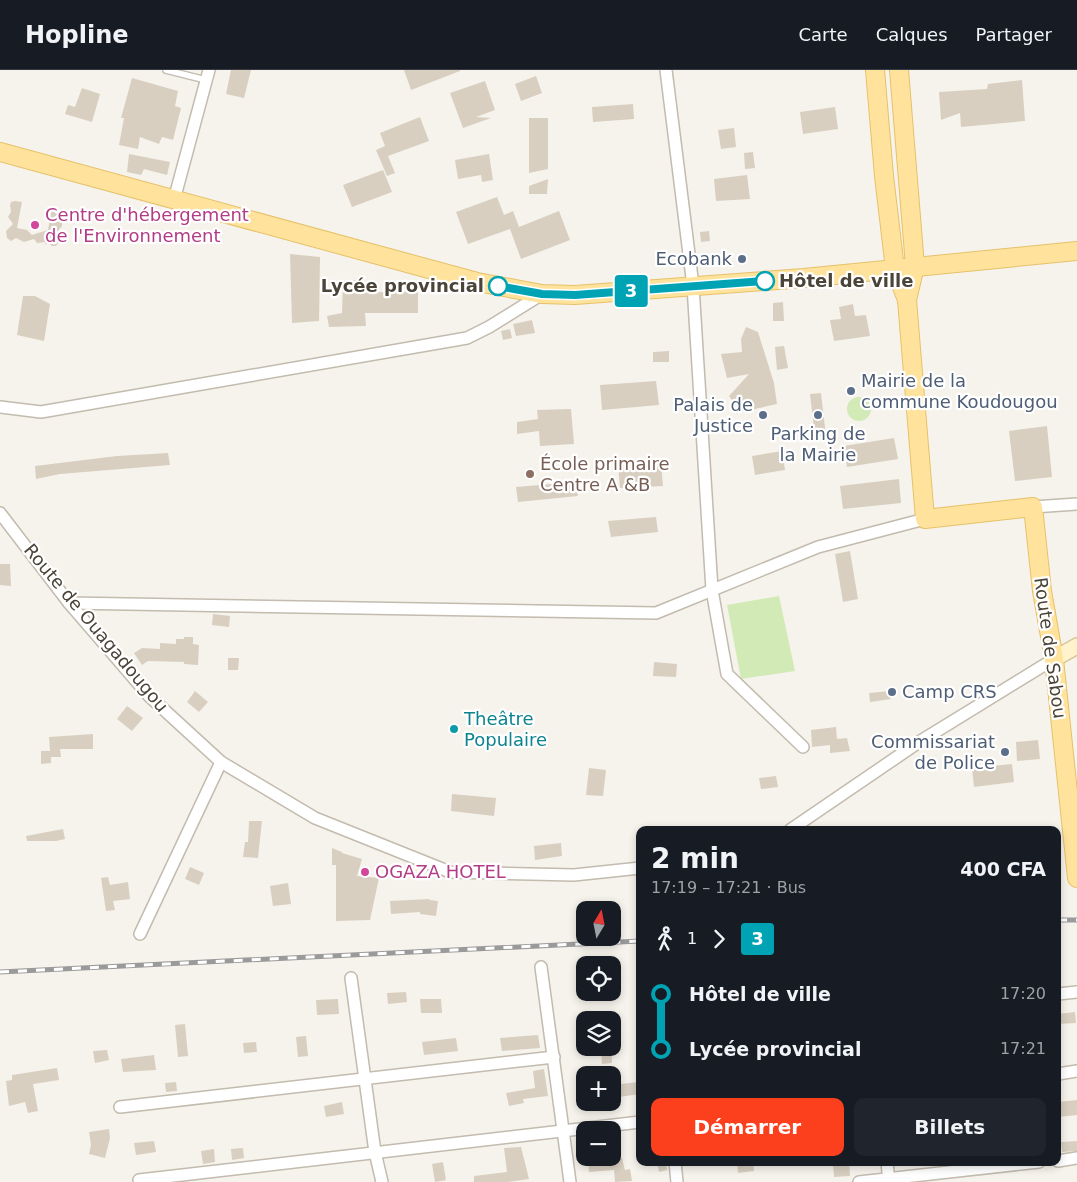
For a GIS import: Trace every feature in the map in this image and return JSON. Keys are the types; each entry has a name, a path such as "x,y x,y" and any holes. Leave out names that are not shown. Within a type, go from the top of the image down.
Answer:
{"main road":[{"path":"875,70 884,176 905,267"},
{"path":"899,70 905,267 925,520 1033,507"},
{"path":"0,152 477,282 542,294 575,295 693,286 1077,251"},
{"name":"Route de Sabou","path":"1033,507 1042,591 1054,660 1077,878"},
{"path":"1054,660 1077,646"}],"street":[{"path":"666,70 693,286 712,590 727,674 803,747"},
{"path":"174,200 208,75"},
{"path":"0,407 41,412 467,338 489,327 542,294"},
{"path":"1033,507 1077,504"},
{"name":"Route de Ouagadougou","path":"0,513 69,603 149,696 221,762 316,818 450,872 574,875 636,868"},
{"path":"69,603 656,613 818,547 925,520"},
{"path":"796,826 918,742 1054,660"},
{"path":"140,934 221,762"},
{"path":"541,967 570,1182"},
{"path":"351,978 375,1152 382,1182"},
{"path":"1061,994 1077,992"},
{"path":"120,1107 554,1057"},
{"path":"1061,1074 1077,1072"},
{"path":"140,1180 170,1179 375,1152 636,1122"},
{"path":"1061,1161 1077,1158"},
{"path":"675,1166 677,1182"},
{"path":"887,1166 889,1180"},
{"path":"859,1182 1006,1166"}],"lane":[{"path":"166,70 208,75"}],"green space":[{"path":"859,397 867,401 871,409 867,417 859,421 851,417 847,409 851,401"},
{"path":"779,596 795,671 741,679 727,605"}],"building":[{"path":"231,70 251,70 244,98 226,94"},
{"path":"404,70 460,70 460,71 411,90"},
{"path":"536,76 542,93 521,101 515,84"},
{"path":"132,78 178,91 175,106 181,108 173,140 162,137 159,144 140,137 138,149 119,145 124,118 121,118"},
{"path":"1022,80 1025,121 961,127 960,113 941,120 939,92 987,89 988,84"},
{"path":"485,81 495,110 476,117 491,118 463,128 450,93"},
{"path":"82,88 100,94 92,122 65,114 68,105 75,107"},
{"path":"633,104 634,119 593,122 592,107"},
{"path":"835,107 838,129 803,134 800,112"},
{"path":"420,117 429,141 388,156 395,173 387,176 376,150 385,146 380,133"},
{"path":"529,118 548,118 548,169 529,173"},
{"path":"734,128 736,147 721,149 718,130"},
{"path":"753,152 755,168 745,169 744,153"},
{"path":"129,154 170,162 167,175 144,169 141,175 127,172"},
{"path":"489,154 493,180 482,182 481,175 458,179 455,160"},
{"path":"383,170 392,192 352,207 343,185"},
{"path":"747,175 750,199 716,201 714,179"},
{"path":"548,179 547,194 529,194 529,186"},
{"path":"497,197 504,215 513,211 519,227 559,211 570,240 521,259 510,229 468,244 456,212"},
{"path":"11,202 22,202 17,228 27,230 32,235 48,230 52,208 63,211 62,226 57,232 60,241 56,246 48,243 45,245 46,242 37,243 34,239 24,242 16,238 11,241 7,238 6,231 13,224 8,217 11,212 10,205"},
{"path":"709,231 710,241 701,242 700,232"},
{"path":"290,254 320,257 319,321 292,323"},
{"path":"363,280 364,292 418,292 418,313 365,313 366,326 329,327 327,316 342,313 343,281"},
{"path":"23,296 35,296 50,304 44,341 17,335"},
{"path":"783,302 784,321 773,321 773,303"},
{"path":"853,304 855,316 866,315 870,336 834,341 830,320 841,319 839,307"},
{"path":"532,320 535,333 516,336 513,324"},
{"path":"746,327 758,332 774,383 777,404 741,412 729,396 749,374 727,378 721,354 742,352 741,339"},
{"path":"510,329 512,338 503,340 501,331"},
{"path":"784,346 788,368 777,370 775,347"},
{"path":"669,351 669,362 653,362 653,352"},
{"path":"656,381 659,405 602,410 600,385"},
{"name":"Parking de la Mairie","path":"821,393 826,436 815,437 810,394"},
{"path":"571,409 574,444 540,446 539,431 517,434 517,422 538,419 537,410"},
{"path":"1047,426 1052,477 1015,481 1009,431"},
{"path":"894,438 898,459 847,467 844,446"},
{"path":"782,451 785,470 755,475 752,456"},
{"path":"168,453 170,465 60,474 36,479 35,466 117,456"},
{"path":"661,463 663,486 620,488 618,465"},
{"path":"899,479 901,503 843,509 840,486"},
{"path":"575,482 578,496 518,502 516,487"},
{"path":"656,517 658,532 611,537 608,521"},
{"path":"850,551 858,599 843,602 835,554"},
{"path":"0,564 10,564 11,586 0,585"},
{"path":"213,614 230,616 229,627 212,625"},
{"path":"184,637 193,637 193,644 199,645 198,665 184,664 184,662 148,661 142,665 134,653 142,648 160,649 160,643 176,644 176,639 184,639"},
{"path":"228,658 239,658 238,670 228,670"},
{"path":"654,662 677,664 676,677 653,676"},
{"path":"195,691 208,702 199,712 187,702"},
{"path":"890,691 891,699 870,702 869,693"},
{"path":"127,706 143,718 132,731 117,719"},
{"path":"836,727 837,739 847,738 850,751 830,753 830,745 812,747 811,730"},
{"path":"93,734 93,749 60,749 61,757 51,757 51,763 41,764 41,751 50,751 49,737"},
{"path":"1038,740 1040,759 1017,761 1016,742"},
{"path":"1012,764 1014,782 974,787 972,768"},
{"path":"589,768 606,770 603,796 586,795"},
{"path":"776,776 778,787 761,789 759,778"},
{"path":"452,794 496,798 494,816 451,811"},
{"path":"249,821 262,821 258,858 243,857 245,842 248,842"},
{"path":"63,829 65,839 56,841 27,841 26,836"},
{"path":"561,843 562,856 535,860 534,846"},
{"path":"332,848 362,859 357,876 379,878 370,920 336,921 336,865 332,865"},
{"path":"190,867 204,873 199,885 185,879"},
{"path":"108,877 110,885 128,882 130,899 113,901 115,910 106,911 101,878"},
{"path":"288,883 291,904 273,906 270,886"},
{"path":"430,899 438,901 436,916 420,914 420,912 391,914 390,901"},
{"path":"406,992 407,1002 388,1004 387,993"},
{"path":"338,999 339,1014 317,1015 316,1000"},
{"path":"420,999 441,999 442,1013 421,1013"},
{"path":"1075,1012 1076,1023 1061,1024 1061,1014"},
{"path":"185,1024 188,1056 178,1057 175,1025"},
{"path":"538,1035 540,1048 502,1051 500,1038"},
{"path":"306,1036 308,1056 298,1057 296,1037"},
{"path":"456,1038 458,1051 424,1055 422,1042"},
{"path":"256,1042 257,1052 244,1053 243,1043"},
{"path":"107,1050 109,1060 95,1063 93,1051"},
{"path":"154,1055 156,1070 123,1072 121,1059"},
{"path":"601,1056 612,1056 612,1063 602,1064"},
{"path":"57,1068 59,1080 33,1084 38,1111 28,1113 25,1102 9,1106 6,1081 12,1080 12,1075"},
{"path":"544,1069 548,1096 523,1099 524,1103 509,1106 506,1093 535,1088 533,1071"},
{"path":"176,1082 177,1091 166,1092 165,1083"},
{"path":"636,1082 636,1095 621,1097 621,1084"},
{"path":"1077,1100 1077,1115 1061,1117 1061,1102"},
{"path":"342,1102 344,1114 326,1117 324,1106"},
{"path":"109,1129 110,1138 105,1158 89,1154 91,1145 89,1132"},
{"path":"154,1141 156,1152 136,1155 134,1143"},
{"path":"1077,1141 1077,1151 1062,1152 1061,1142"},
{"path":"521,1147 529,1179 508,1182 474,1182 474,1176 507,1172 504,1148"},
{"path":"243,1148 244,1158 232,1160 231,1149"},
{"path":"214,1149 215,1162 203,1164 201,1151"},
{"path":"622,1158 625,1170 630,1169 632,1181 615,1182 614,1170 589,1172 589,1166 621,1166"},
{"path":"443,1162 446,1180 435,1182 432,1164"},
{"path":"658,1166 666,1166 667,1170 659,1172"},
{"path":"737,1166 753,1166 754,1171 738,1173"},
{"path":"833,1166 849,1166 850,1176 834,1177"}],"railway":[{"path":"1061,920 1077,920"},
{"path":"0,972 636,941"}],"bus line":[{"name":"3","path":"498,286 542,294 575,295 765,281"}],"place":[{"name":"Centre d'hébergement de l'Environnement","path":"35,225"},
{"name":"Ecobank","path":"742,259"},
{"name":"Hôtel de ville","path":"765,281"},
{"name":"Lycée provincial","path":"498,286"},
{"name":"Mairie de la commune Koudougou","path":"851,391"},
{"name":"Palais de Justice","path":"763,415"},
{"name":"Parking de la Mairie","path":"818,415"},
{"name":"École primaire Centre A &B","path":"530,474"},
{"name":"Camp CRS","path":"892,692"},
{"name":"Theâtre Populaire","path":"454,729"},
{"name":"Commissariat de Police","path":"1005,752"},
{"name":"OGAZA HOTEL","path":"365,872"}]}
